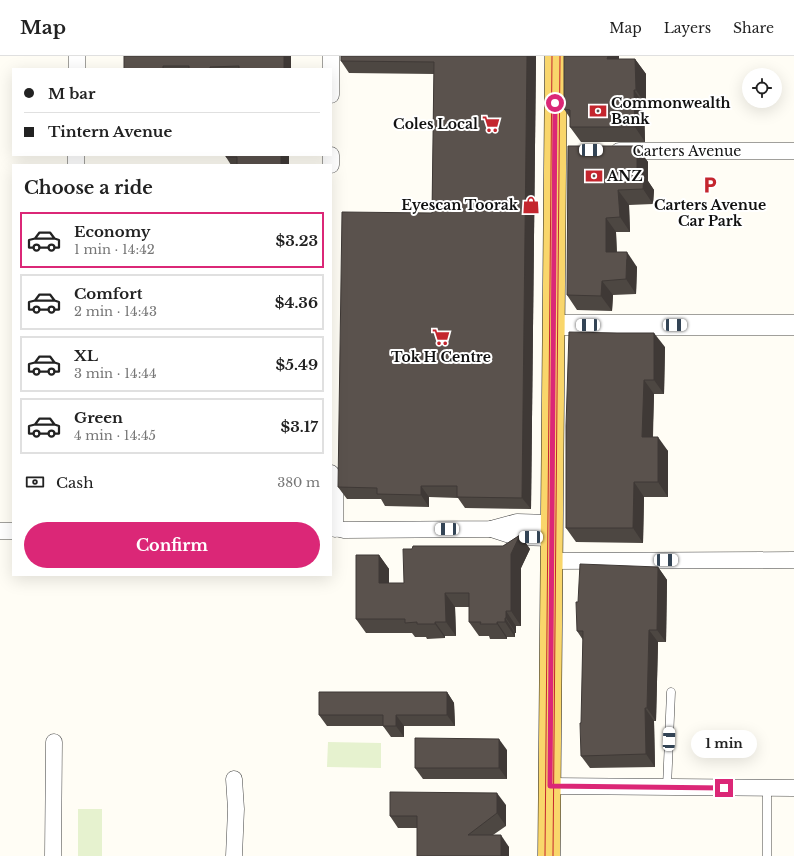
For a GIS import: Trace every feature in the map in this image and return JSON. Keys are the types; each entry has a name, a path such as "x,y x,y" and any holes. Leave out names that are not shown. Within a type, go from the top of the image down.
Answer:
{"main road":[{"path":"549,856 554,325 564,151 556,56"}],"street":[{"path":"77,56 77,68"},
{"path":"331,56 331,68"},
{"name":"Carters Avenue","path":"606,150 794,151"},
{"path":"554,325 794,325"},
{"path":"332,476 335,486 333,528 344,530 491,529 516,537 551,530"},
{"path":"0,531 12,531"},
{"path":"552,561 794,560"},
{"path":"54,742 54,856"},
{"path":"234,779 236,809 234,856"},
{"path":"550,786 794,788"}],"lane":[{"path":"668,787 670,692"},
{"path":"767,788 767,856"}],"green space":[{"path":"328,742 381,743 381,768 327,767"},
{"path":"78,809 102,809 102,856 78,856"}],"building":[{"path":"124,56 284,56 284,68 239,68 239,66 189,68 189,66 163,66 163,68 124,68"},
{"path":"341,56 527,56 522,498 457,497 457,486 421,486 421,495 377,494 377,488 338,487 342,212 432,213 434,62 341,61"},
{"path":"564,56 608,56 607,59 635,59 635,127 570,127 570,110 564,109"},
{"path":"568,146 635,146 637,147 637,172 644,175 643,189 618,190 620,217 606,218 606,252 627,252 626,279 602,281 601,296 567,295"},
{"path":"281,156 281,164 237,164 237,157 226,157"},
{"path":"569,332 654,333 654,380 644,380 642,437 658,437 658,482 634,482 633,528 566,528 566,426"},
{"path":"520,535 511,554 511,611 506,611 505,622 497,622 497,624 480,624 481,622 469,622 469,593 445,593 446,622 435,622 435,624 417,624 417,622 405,623 405,619 356,619 356,555 379,555 379,583 404,583 403,549 412,549 413,546 503,546"},
{"path":"580,564 658,567 657,630 649,630 647,708 645,708 646,754 581,756 580,723 583,631 577,631 576,602 578,602"},
{"path":"319,692 447,692 447,715 396,715 396,726 383,726 383,715 319,715"},
{"path":"415,738 499,739 499,768 415,768"},
{"path":"390,792 497,793 497,813 468,835 501,835 501,856 417,856 417,816 390,816"}],"tram line":[{"path":"545,856 552,56"},
{"path":"553,856 560,56"}],"place":[{"name":"Commonwealth Bank","path":"598,111"},
{"name":"Coles Local","path":"491,124"},
{"name":"ANZ","path":"594,176"},
{"name":"Carters Avenue Car Park","path":"710,185"},
{"name":"Eyescan Toorak","path":"531,205"},
{"name":"Tok H Centre","path":"441,337"}],"route":[{"path":"555,103 550,786 570,785 724,788"}]}
